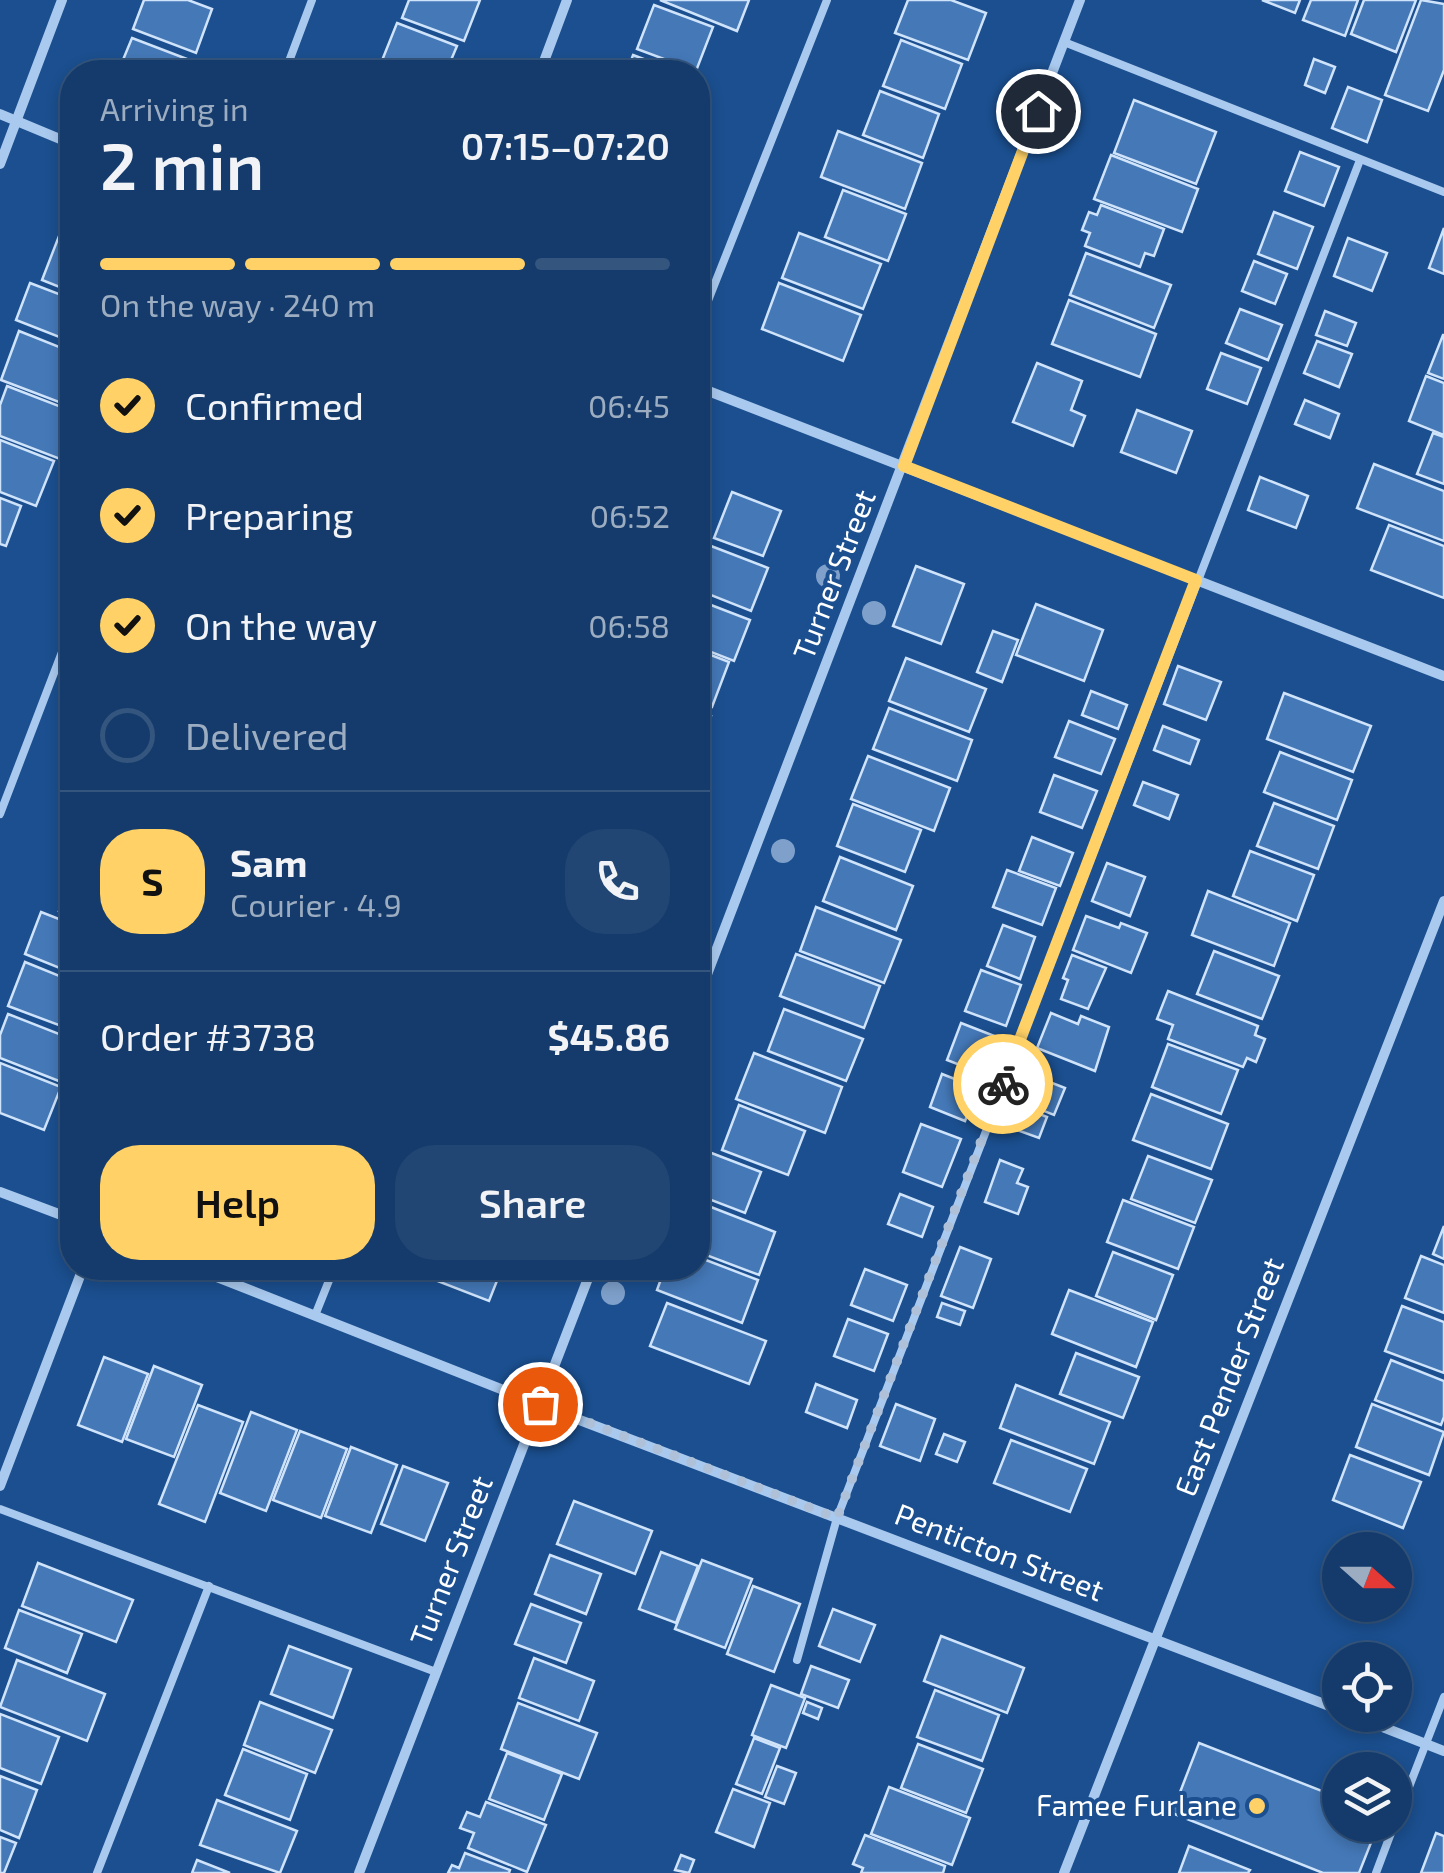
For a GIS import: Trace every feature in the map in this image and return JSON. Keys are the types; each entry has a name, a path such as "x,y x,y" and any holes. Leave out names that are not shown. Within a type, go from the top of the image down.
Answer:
{"street":[{"path":"0,164 62,0"},
{"path":"545,60 568,0"},
{"name":"Turner Street","path":"710,967 1080,0"},
{"path":"0,114 60,139"},
{"path":"710,392 1444,676"},
{"name":"East Pender Street","path":"1064,1873 1444,901"},
{"path":"0,1192 60,1215"},
{"path":"0,1486 78,1280"},
{"name":"Penticton Street","path":"226,1280 1322,1703"},
{"name":"Turner Street","path":"359,1873 587,1280"},
{"path":"1395,1732 1444,1751"}],"lane":[{"path":"290,60 312,0"},
{"path":"710,296 827,0"},
{"path":"1064,42 1444,192"},
{"path":"797,1660 837,1518 1360,160"},
{"path":"0,814 60,657"},
{"path":"316,1314 329,1280"},
{"path":"0,1509 436,1672"},
{"path":"97,1873 208,1586"},
{"path":"1412,1780 1444,1698"},
{"path":"1376,1873 1388,1842"}],"building":[{"path":"144,0 188,0 212,9 196,53 133,29"},
{"path":"409,0 480,0 464,41 402,18"},
{"path":"660,0 749,0 737,31"},
{"path":"908,0 951,0 986,13 968,60 895,33"},
{"path":"1262,0 1300,0 1295,13"},
{"path":"1311,0 1358,0 1345,36 1303,20"},
{"path":"1364,0 1416,0 1396,52 1351,34"},
{"path":"1421,0 1444,4 1444,70 1428,111 1385,95"},
{"path":"654,5 713,27 700,60 666,60 637,49"},
{"path":"397,23 457,46 451,60 382,60"},
{"path":"132,38 187,59 187,60 123,60"},
{"path":"901,40 962,64 945,109 883,86"},
{"path":"1314,59 1335,67 1325,93 1305,85"},
{"path":"1348,87 1382,100 1367,142 1332,128"},
{"path":"880,91 939,114 923,158 863,135"},
{"path":"1134,100 1216,132 1196,184 1114,153"},
{"path":"838,131 922,163 905,209 821,177"},
{"path":"1300,152 1339,167 1324,206 1285,191"},
{"path":"1111,155 1198,189 1182,232 1094,199"},
{"path":"843,190 906,214 888,261 825,237"},
{"path":"1101,205 1164,229 1154,256 1145,253 1140,267 1085,246 1090,233 1082,230 1089,212 1097,215"},
{"path":"1274,212 1313,227 1297,269 1258,254"},
{"path":"1444,228 1444,274 1429,268"},
{"path":"799,233 881,264 863,309 782,278"},
{"path":"59,236 60,236 60,287 42,280"},
{"path":"1348,238 1387,253 1372,291 1334,276"},
{"path":"1086,253 1171,285 1154,328 1070,295"},
{"path":"1254,261 1287,274 1275,304 1242,291"},
{"path":"30,283 60,294 60,337 16,320"},
{"path":"779,283 861,315 843,361 762,329"},
{"path":"1069,300 1156,334 1140,377 1052,344"},
{"path":"1240,309 1282,325 1268,360 1226,343"},
{"path":"1325,311 1356,323 1347,346 1316,335"},
{"path":"19,331 60,347 60,402 1,380"},
{"path":"1444,335 1444,379 1428,373"},
{"path":"1317,341 1352,354 1339,387 1304,373"},
{"path":"1221,353 1261,368 1247,404 1207,389"},
{"path":"1037,363 1082,381 1071,410 1085,416 1073,446 1013,422"},
{"path":"1426,376 1444,383 1444,435 1409,421"},
{"path":"7,386 60,406 60,459 0,436 0,405"},
{"path":"1305,400 1339,414 1330,438 1295,424"},
{"path":"1137,410 1192,431 1176,473 1121,452"},
{"path":"1433,433 1444,437 1444,484 1417,474"},
{"path":"0,440 54,461 36,506 0,492"},
{"path":"1374,464 1444,491 1444,541 1357,508"},
{"path":"1260,477 1308,496 1296,528 1248,510"},
{"path":"732,492 781,511 763,556 714,538"},
{"path":"0,498 21,506 6,546 0,544"},
{"path":"1389,525 1444,546 1444,598 1371,570"},
{"path":"710,546 768,568 751,611 710,595"},
{"path":"916,566 964,584 941,644 893,626"},
{"path":"1036,604 1103,630 1084,681 1016,655"},
{"path":"710,605 750,620 734,661 710,652"},
{"path":"993,631 1018,640 1002,682 977,672"},
{"path":"710,655 729,662 710,706"},
{"path":"906,658 986,689 969,732 889,701"},
{"path":"1178,666 1221,682 1206,720 1164,704"},
{"path":"1091,691 1127,705 1118,729 1082,715"},
{"path":"1284,693 1371,726 1353,772 1267,739"},
{"path":"889,708 972,740 957,781 873,749"},
{"path":"1069,721 1115,739 1101,774 1055,757"},
{"path":"1163,726 1199,740 1190,764 1154,750"},
{"path":"1280,752 1352,780 1337,820 1264,792"},
{"path":"868,756 950,788 934,831 851,799"},
{"path":"1054,775 1097,791 1082,828 1040,812"},
{"path":"1143,782 1178,795 1169,819 1134,805"},
{"path":"1274,803 1334,826 1318,869 1257,846"},
{"path":"853,804 921,830 905,872 837,846"},
{"path":"1032,837 1073,853 1060,886 1019,871"},
{"path":"1250,851 1314,875 1297,921 1233,896"},
{"path":"840,857 913,886 896,930 823,901"},
{"path":"1107,863 1145,877 1130,916 1092,901"},
{"path":"1007,870 1056,888 1042,925 993,907"},
{"path":"1208,891 1290,923 1274,966 1192,935"},
{"path":"816,907 901,940 884,983 800,951"},
{"path":"41,912 60,919 60,968 25,954"},
{"path":"1086,916 1147,933 1131,973 1073,950"},
{"path":"1003,925 1035,937 1020,979 987,966"},
{"path":"1214,951 1279,976 1262,1019 1197,994"},
{"path":"796,954 880,986 864,1028 780,996"},
{"path":"1072,955 1106,968 1088,1009 1061,999 1068,980 1063,978"},
{"path":"25,962 60,976 60,1026 8,1006"},
{"path":"981,970 1021,985 1006,1026 965,1011"},
{"path":"1168,991 1258,1026 1255,1035 1265,1039 1256,1062 1247,1058 1243,1067 1168,1039 1173,1025 1157,1019"},
{"path":"784,1009 863,1039 846,1081 768,1051"},
{"path":"1051,1013 1078,1024 1081,1016 1109,1027 1095,1071 1037,1048"},
{"path":"8,1014 60,1034 60,1081 0,1058 0,1035"},
{"path":"961,1023 1002,1039 988,1076 947,1060"},
{"path":"1168,1044 1238,1070 1221,1114 1152,1087"},
{"path":"754,1053 842,1087 825,1133 736,1099"},
{"path":"0,1063 60,1087 44,1130 0,1113"},
{"path":"1024,1072 1065,1088 1054,1115 1014,1099"},
{"path":"942,1074 978,1088 965,1121 930,1107"},
{"path":"1151,1094 1228,1124 1211,1169 1133,1140"},
{"path":"1015,1104 1047,1117 1039,1138 1006,1126"},
{"path":"739,1105 805,1131 788,1175 722,1150"},
{"path":"921,1124 961,1139 942,1187 903,1172"},
{"path":"710,1152 761,1172 745,1213 710,1200"},
{"path":"1148,1156 1212,1180 1195,1223 1131,1199"},
{"path":"1000,1160 1023,1169 1017,1183 1028,1187 1018,1214 985,1202"},
{"path":"900,1194 933,1207 922,1237 888,1224"},
{"path":"1123,1200 1194,1227 1178,1269 1107,1242"},
{"path":"710,1207 775,1232 759,1275 710,1257"},
{"path":"1444,1226 1444,1259 1433,1254"},
{"path":"960,1247 991,1259 973,1308 941,1296"},
{"path":"1113,1252 1173,1275 1156,1320 1096,1296"},
{"path":"1421,1256 1444,1265 1444,1313 1405,1298"},
{"path":"710,1262 758,1280 742,1323 657,1290 661,1280 710,1280"},
{"path":"865,1269 907,1285 893,1321 851,1305"},
{"path":"435,1280 497,1280 489,1301"},
{"path":"1069,1290 1153,1322 1136,1367 1052,1334"},
{"path":"667,1303 766,1341 749,1384 650,1346"},
{"path":"942,1303 965,1311 960,1325 937,1317"},
{"path":"1402,1306 1444,1322 1444,1373 1385,1351"},
{"path":"848,1319 888,1334 874,1371 834,1356"},
{"path":"1076,1353 1139,1377 1123,1418 1060,1394"},
{"path":"104,1357 148,1374 122,1442 78,1425"},
{"path":"1391,1360 1444,1381 1441,1425 1375,1400"},
{"path":"154,1366 202,1385 174,1457 126,1439"},
{"path":"816,1384 857,1400 847,1428 806,1412"},
{"path":"1016,1385 1110,1422 1094,1464 1000,1428"},
{"path":"896,1404 935,1419 920,1461 880,1446"},
{"path":"1372,1404 1444,1432 1429,1475 1356,1447"},
{"path":"198,1405 243,1422 205,1522 159,1504"},
{"path":"251,1412 297,1430 266,1511 220,1493"},
{"path":"300,1431 347,1449 321,1518 273,1500"},
{"path":"944,1434 965,1442 957,1462 936,1454"},
{"path":"1011,1440 1087,1469 1070,1512 994,1483"},
{"path":"351,1447 397,1465 371,1533 325,1516"},
{"path":"1350,1455 1421,1482 1403,1528 1333,1500"},
{"path":"403,1466 448,1483 425,1541 381,1524"},
{"path":"574,1501 652,1531 635,1574 557,1544"},
{"path":"661,1552 698,1566 676,1623 639,1609"},
{"path":"550,1555 601,1574 586,1614 535,1594"},
{"path":"702,1560 752,1579 725,1648 675,1629"},
{"path":"38,1563 133,1600 116,1642 22,1606"},
{"path":"753,1586 800,1604 774,1672 727,1654"},
{"path":"531,1604 581,1623 566,1663 515,1644"},
{"path":"833,1609 875,1625 860,1662 819,1646"},
{"path":"19,1610 82,1634 67,1673 5,1648"},
{"path":"941,1636 1024,1668 1007,1713 924,1681"},
{"path":"289,1646 351,1669 333,1718 271,1694"},
{"path":"534,1658 594,1681 579,1721 519,1698"},
{"path":"17,1660 105,1694 87,1741 0,1707"},
{"path":"811,1666 849,1680 838,1708 801,1694"},
{"path":"771,1685 805,1698 786,1748 752,1735"},
{"path":"935,1690 999,1715 982,1761 917,1737"},
{"path":"260,1702 332,1730 315,1773 244,1745"},
{"path":"807,1702 822,1708 818,1719 803,1713"},
{"path":"518,1703 597,1733 579,1779 501,1749"},
{"path":"0,1714 59,1737 41,1784 0,1768"},
{"path":"754,1738 780,1748 762,1794 736,1784"},
{"name":"Famee Furlane","path":"1199,1743 1322,1791 1322,1842 1371,1842 1359,1873 1323,1873 1172,1813"},
{"path":"918,1744 983,1769 966,1813 901,1788"},
{"path":"243,1749 307,1774 290,1820 225,1795"},
{"path":"507,1753 562,1774 544,1820 489,1799"},
{"path":"777,1766 796,1773 784,1804 765,1797"},
{"path":"0,1776 37,1790 19,1838 0,1830"},
{"path":"889,1787 970,1818 952,1865 871,1834"},
{"path":"733,1789 770,1803 754,1847 716,1832"},
{"path":"217,1800 297,1831 280,1873 200,1845"},
{"path":"486,1802 546,1825 527,1872 468,1848 474,1833 460,1828 467,1812 480,1817"},
{"path":"1436,1833 1444,1836 1444,1873 1421,1873"},
{"path":"865,1835 945,1866 943,1873 861,1873 863,1868 853,1864"},
{"path":"0,1837 16,1843 4,1873 0,1873"},
{"path":"1189,1846 1250,1870 1179,1873"},
{"path":"465,1853 510,1870 509,1873 448,1873 452,1865 459,1868"},
{"path":"681,1855 694,1860 689,1873 675,1870"},
{"path":"197,1860 230,1873 192,1873"}],"way so far":[{"path":"540,1404 837,1518 1003,1084"}],"place":[{"name":"Famee Furlane","path":"1257,1806"}],"route":[{"path":"1003,1084 1196,580 904,466 1038,111"}]}
